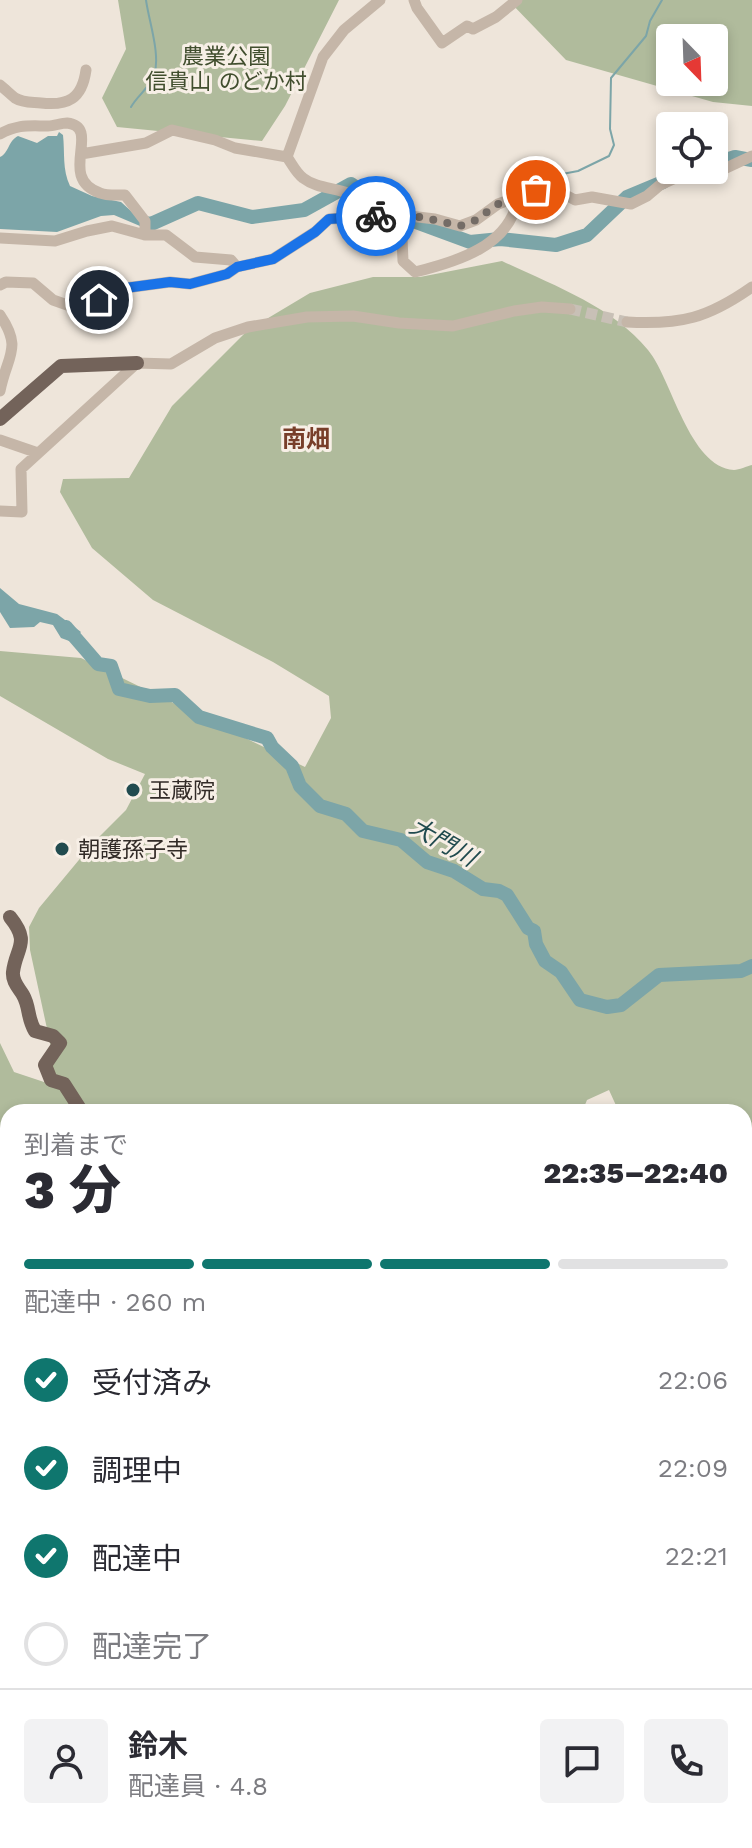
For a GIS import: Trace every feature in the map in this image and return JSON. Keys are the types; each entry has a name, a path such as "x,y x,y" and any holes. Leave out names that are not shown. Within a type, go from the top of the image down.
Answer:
{"main road":[{"path":"0,419 61,366 137,363"},
{"path":"10,917 21,934 19,956 13,973 16,988 22,992 27,1006 27,1018 35,1031 53,1036 60,1043 45,1065 51,1080 64,1084 79,1104"}],"street":[{"path":"287,157 323,57 344,30 380,0"},
{"path":"414,0 442,43 460,29 467,26 473,29 496,17 517,0"},
{"path":"0,85 24,102 66,102 84,86 86,70"},
{"path":"0,134 15,126 68,123 77,128 82,135 78,164 80,176 99,193 125,195 145,221 145,235"},
{"path":"81,154 146,143 172,130 235,148 287,157 301,177 315,185 349,193 362,204 369,216"},
{"path":"728,167 752,156"},
{"path":"0,285 6,282 33,283 53,300 70,306 85,306 118,289 170,282 190,284 227,274 237,267 273,259 315,232 329,219 401,215 460,226 476,220 498,204 536,190 556,190 575,200 592,197 631,204 662,184"},
{"path":"401,215 403,261 415,272 439,266 492,243 517,207 518,197"},
{"path":"0,238 55,241 112,226 145,235 166,235 195,257 231,260 237,267"},
{"path":"627,322 660,324 687,321 723,307 752,287"},
{"path":"0,511 22,512 21,469 137,363 171,364 215,338 248,327 307,317 353,316 453,326 528,309 570,309"},
{"path":"0,315 13,335 14,347 4,370 0,391"},
{"path":"0,440 38,453"}],"green space":[{"name":"農業公園 信貴山 のどか村","path":"118,0 339,0 285,106 262,141 117,127 102,98 126,49"},
{"path":"508,0 752,0 752,106 713,102 692,96 728,96 728,24 656,24 656,86 566,60"},
{"path":"502,261 580,298 617,321 648,350 683,420 705,454 718,465 734,470 752,465 752,1104 615,1104 609,1090 587,1100 585,1104 0,1104 0,1043 14,1072 47,1083 54,1061 30,950 29,927 39,908 93,843 126,810 145,774 108,759 0,696 0,651 81,658 305,767 331,718 329,696 273,662 153,600 92,548 60,492 63,479 129,478 172,406 248,330 310,293 373,277 420,277"}],"water":[{"path":"59,132 63,135 70,186 92,196 121,202 141,220 140,226 114,215 101,216 57,232 0,229 0,157 18,136 37,143 48,136 57,136"},
{"path":"0,588 19,604 57,614 81,632 72,642 61,638 53,625 40,622 34,627 10,628 0,612"}],"waterway":[{"path":"131,107 152,80 156,68 146,0"},
{"path":"557,175 578,171 609,156 614,145 610,129 611,78 646,36 650,21 662,0"},
{"path":"728,159 735,157 752,160"},
{"path":"146,223 151,224 198,203 252,217 304,210 351,184 394,214 470,242 500,239 556,245 587,235 627,197 658,184"},
{"name":"大門川","path":"66,627 98,664 111,666 119,689 150,696 175,695 199,717 267,738 292,766 300,786 320,806 346,814 363,831 401,840 427,862 454,871 483,889 507,895 528,928 534,931 536,944 545,961 561,972 580,1000 607,1007 621,1005 659,975 741,971 752,966"}],"tunnel":[{"path":"570,309 627,322"}],"way so far":[{"path":"376,216 421,217 460,226 476,220 498,204 536,190"}],"place":[{"name":"玉蔵院","path":"133,790"},
{"name":"朝護孫子寺","path":"62,849"}],"district":[{"name":"南畑","path":"306,439"}],"route":[{"path":"99,300 118,289 170,282 190,284 227,274 237,267 273,259 315,232 329,219 376,216"}]}
